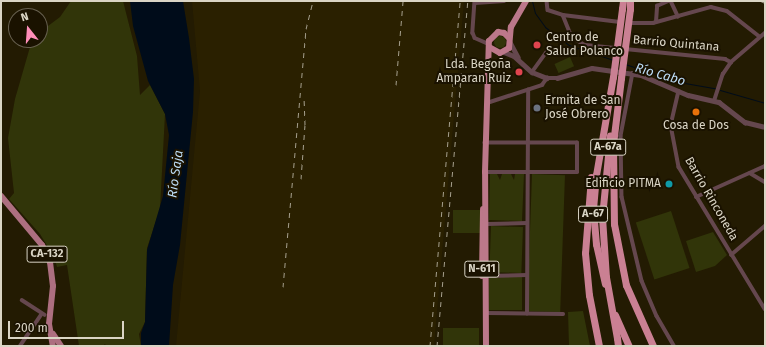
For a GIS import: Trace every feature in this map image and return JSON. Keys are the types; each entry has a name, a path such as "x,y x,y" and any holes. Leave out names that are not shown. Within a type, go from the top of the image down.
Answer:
{"highway":[{"name":"N-611","path":"486,346 487,224 485,192 485,143 490,43 516,17 526,1"},
{"name":"A-67","path":"623,1 626,9"},
{"name":"A-67","path":"630,1 626,9 617,78 613,152 614,224 628,290 653,346"},
{"name":"N-611","path":"490,67 510,40 516,17"},
{"path":"501,32 510,40"},
{"path":"490,43 502,52"},
{"name":"A-67","path":"617,78 596,175 594,226 606,289 629,346"},
{"name":"A-67a","path":"617,78 606,156 602,217 606,278 618,346"},
{"name":"A-67a","path":"600,346 589,295 586,227 596,152 617,78"},
{"name":"N-611","path":"482,346 482,234 485,192"}],"main road":[{"name":"CA-132","path":"1,196 39,242 50,259 53,275 50,330 52,346"},
{"path":"50,330 60,346"}],"street":[{"path":"490,43 479,39 472,33 475,2 504,1"},
{"name":"Barrio Quintana","path":"547,1 548,10 563,15 643,24 717,8 727,12 760,36"},
{"name":"Barrio Quintana","path":"656,22 657,6 668,1"},
{"path":"671,1 678,16"},
{"name":"Barrio Quintana","path":"563,15 572,37 585,45 725,59 731,62"},
{"path":"714,101 718,85 731,62 765,33"},
{"path":"510,40 521,62"},
{"path":"532,72 550,47"},
{"path":"502,52 521,62 532,72 547,78 558,78 592,68 633,73 679,91 722,104 745,122 765,127"},
{"path":"633,73 621,136 622,198 630,240 644,287 674,346"},
{"path":"486,104 542,85 547,78"},
{"path":"527,314 528,90"},
{"name":"Barrio Rinconeda","path":"679,91 671,117 673,146 682,174 765,309"},
{"path":"485,143 577,143 577,172 485,172"},
{"path":"696,197 765,166"},
{"path":"750,173 765,182"},
{"path":"487,224 527,224"},
{"path":"731,255 765,226"},
{"path":"486,276 526,275"},
{"path":"20,346 43,315 22,300"},
{"path":"486,313 563,314"}],"shaded area":[{"path":"192,1 464,1 434,346 176,346 200,91"}],"green space":[{"path":"71,1 123,1 137,56 140,95 150,85 165,114 160,209 147,248 145,322 139,334 141,346 106,346 105,344 103,346 79,346 67,265 57,267 54,257 40,234 9,199 14,193 8,138 15,99 30,48 48,48 48,26 60,17"},
{"path":"500,36 504,38 506,42 504,46 500,48 496,46 494,42 496,38"},
{"path":"570,57 574,66 559,73 554,64"},
{"path":"490,174 497,174 500,180 502,174 511,174 514,180 515,174 524,174 522,221 489,220"},
{"path":"532,174 565,175 560,312 527,311"},
{"path":"453,210 480,210 480,233 453,233"},
{"path":"671,211 690,268 654,279 636,222"},
{"path":"491,226 523,227 521,273 489,272"},
{"path":"713,232 727,255 715,266 696,272 686,241"},
{"path":"489,277 522,277 522,310 489,310"},
{"path":"583,311 590,346 569,346 568,312"},
{"path":"443,328 479,328 479,346 443,346"}],"water":[{"name":"Río Saja","path":"130,1 183,1 194,79 193,112 180,245 173,285 169,346 141,346 141,333 145,322 147,250 163,196 169,135 165,114 148,81 133,26"}],"waterway":[{"name":"Río Cabo","path":"532,1 535,13 545,27 569,45 613,60"},
{"name":"Río Cabo","path":"625,64 679,82 717,89"},
{"name":"Río Cabo","path":"720,90 765,103"}],"railway":[{"path":"283,287 306,29 313,1"},
{"path":"396,85 403,1"},
{"path":"430,346 460,1"},
{"path":"437,346 468,1"},
{"path":"761,1 765,3"},
{"path":"301,179 305,125 304,99"}],"place":[{"name":"Centro de Salud Polanco","path":"537,45"},
{"name":"Lda. Begoña Amparan Ruiz","path":"519,72"},
{"name":"Ermita de San José Obrero","path":"537,108"},
{"name":"Cosa de Dos","path":"696,112"},
{"name":"Edificio PITMA","path":"669,184"}]}
